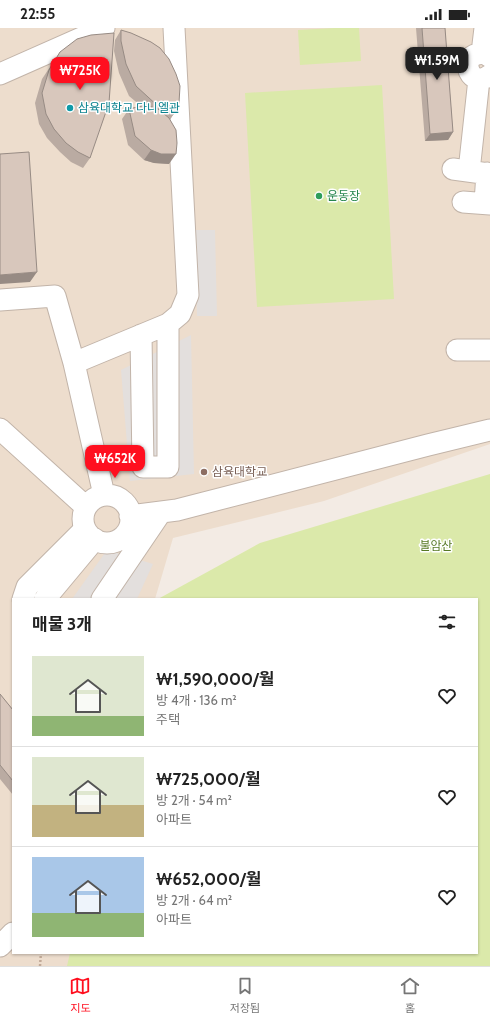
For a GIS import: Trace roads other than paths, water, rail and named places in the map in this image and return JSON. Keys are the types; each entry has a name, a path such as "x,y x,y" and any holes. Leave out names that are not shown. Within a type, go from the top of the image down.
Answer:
{"street":[{"path":"0,74 104,28"},
{"path":"74,363 168,324 180,314 188,295 174,28"},
{"path":"463,202 488,204 475,172 485,77 470,74 468,70 468,65 473,56 486,55 485,28"},
{"path":"0,300 55,296 74,363 104,495"},
{"path":"141,335 143,467 168,467 168,324"},
{"path":"457,350 490,350"},
{"path":"0,429 86,507"},
{"path":"130,516 176,510 490,430"},
{"path":"104,495 112,495 124,502 130,516 128,530 117,540 110,542 102,542 90,534 83,521 86,507 97,497 104,495"},
{"path":"103,598 161,512"},
{"path":"23,598 27,587 90,534"},
{"path":"46,598 90,534"},
{"path":"0,946 12,934"}],"place":[{"name":"삼육대학교 다니엘관","path":"70,108"},
{"name":"운동장","path":"319,196"},
{"name":"삼육대학교","path":"204,472"}],"park label":[{"name":"불암산","path":"436,546"}]}
